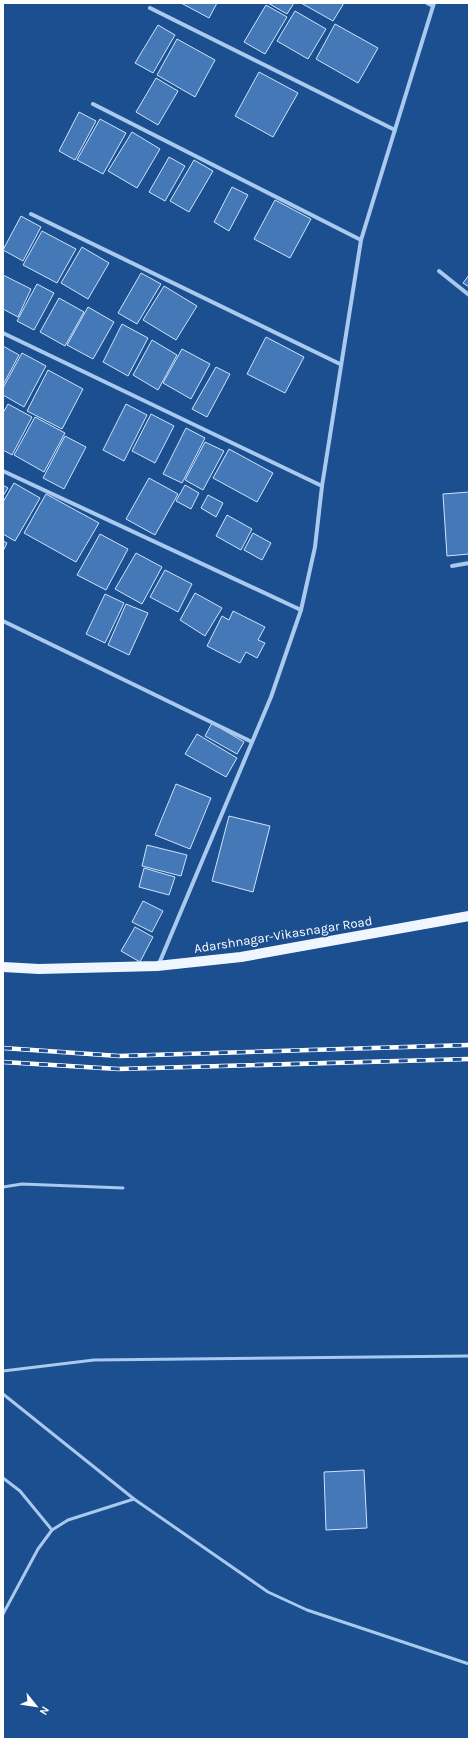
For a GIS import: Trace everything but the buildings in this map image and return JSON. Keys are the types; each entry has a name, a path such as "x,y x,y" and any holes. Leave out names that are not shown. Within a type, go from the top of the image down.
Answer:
{"main road":[{"name":"Adarshnagar-Vikasnagar Road","path":"3,967 39,969 157,966 241,957 469,916"}],"street":[{"path":"157,966 271,697 301,610 315,547 322,486 340,364 362,240 434,4 427,3"},
{"path":"150,8 395,130"},
{"path":"93,104 362,240"},
{"path":"31,214 340,364"},
{"path":"439,271 469,295"},
{"path":"3,333 322,486"},
{"path":"3,471 301,610"},
{"path":"452,566 469,563"},
{"path":"3,621 252,742"}],"lane":[{"path":"3,1187 22,1184 123,1188"},
{"path":"3,1370 94,1360 469,1356"},
{"path":"3,1394 134,1499 268,1592 307,1610 469,1664"},
{"path":"3,1478 20,1491 52,1530"},
{"path":"3,1614 38,1549 52,1530 68,1520 134,1499"}],"railway":[{"path":"3,1048 119,1056 469,1045"},
{"path":"3,1062 118,1069 469,1059"}]}
